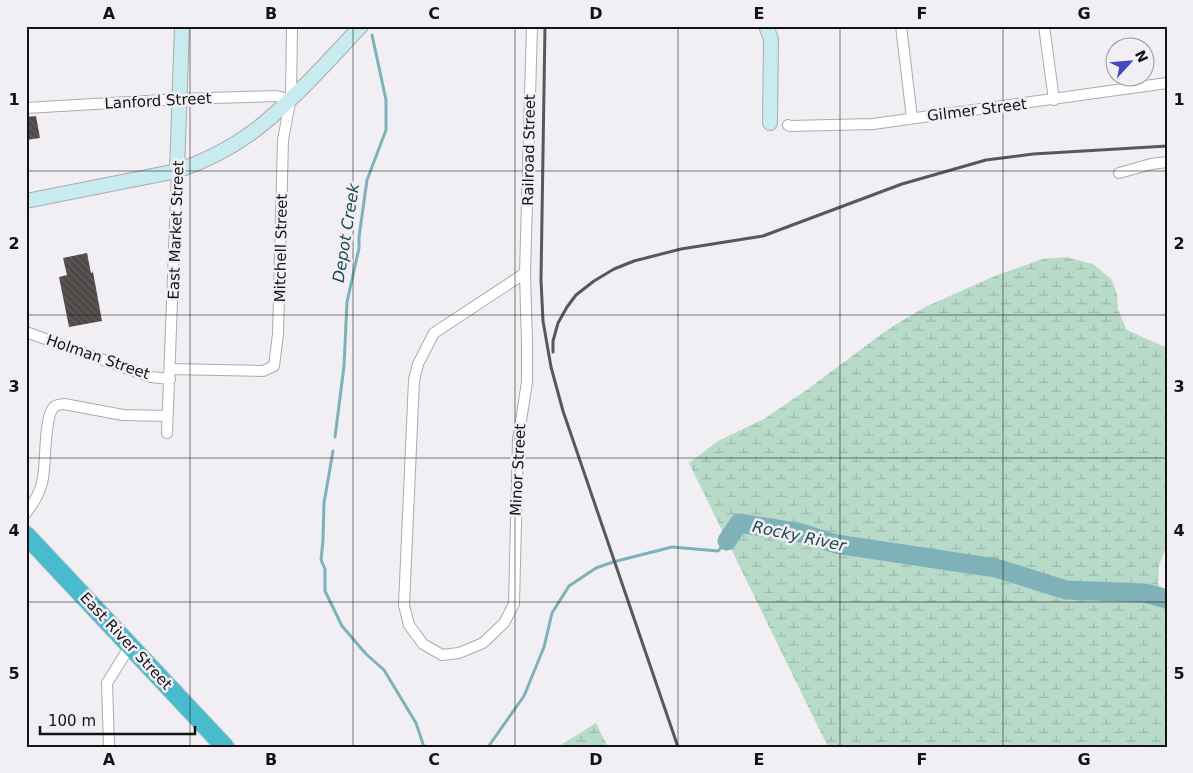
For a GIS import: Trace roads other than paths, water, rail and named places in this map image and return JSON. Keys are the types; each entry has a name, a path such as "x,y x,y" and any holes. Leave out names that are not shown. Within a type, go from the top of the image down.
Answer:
{"highway":[{"name":"East River Street","path":"26,535 226,747"}],"main road":[{"name":"East Market Street","path":"177,171 182,26"},
{"path":"26,202 177,171 200,163 225,150 263,124 362,26"},
{"path":"766,26 771,39 770,122"}],"street":[{"name":"Mitchell Street","path":"170,374 263,371 274,366 278,334 283,140 289,99 291,97 292,26"},
{"name":"Railroad Street","path":"525,273 532,26"},
{"path":"901,26 912,118"},
{"path":"1044,26 1054,100"},
{"name":"Gilmer Street","path":"788,124 790,126 873,124 1167,84"},
{"name":"Lanford Street","path":"26,108 180,99 276,96 289,99"},
{"path":"1120,173 1151,164 1167,162"},
{"name":"East Market Street","path":"167,434 177,171"},
{"name":"Minor Street","path":"525,273 528,343 526,382 518,440 514,604 504,623 484,643 459,654 442,655 423,644 409,625 404,604 414,380 418,364 434,334 525,273"},
{"name":"Holman Street","path":"26,332 151,377 170,374"},
{"path":"26,513 38,496 43,479 48,424 52,409 56,405 64,404 123,415 167,416"},
{"path":"109,747 107,683 130,646"}],"waterway":[{"name":"Depot Creek","path":"335,437 344,366 347,302 359,248 367,180 386,130 386,100 372,35"},
{"name":"Depot Creek","path":"333,451 324,503 321,560 325,569 325,591 342,626 366,654 384,670 416,723 424,747"},
{"name":"Rocky River","path":"727,541 739,523 801,533 836,544 996,568 1066,590 1145,593 1167,599"},
{"name":"Rocky River","path":"488,747 524,696 544,647 552,613 569,586 596,568 613,562 672,547 718,551 727,541"}],"railway":[{"path":"545,26 541,280 543,321 551,367 563,411 678,747"},
{"path":"553,352 553,341 558,323 576,295 614,269 634,261 681,249 763,236 902,184 986,160 1033,154 1167,146"}]}
